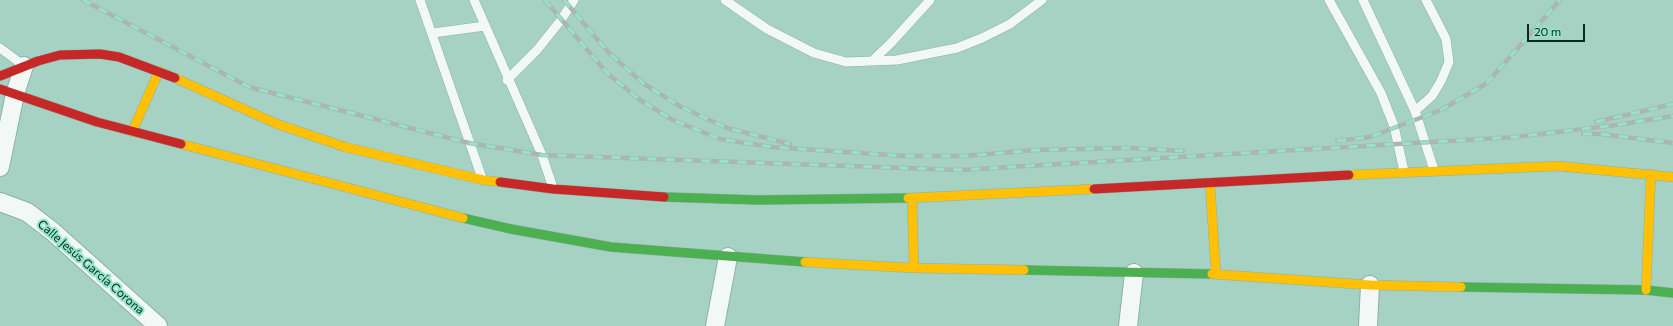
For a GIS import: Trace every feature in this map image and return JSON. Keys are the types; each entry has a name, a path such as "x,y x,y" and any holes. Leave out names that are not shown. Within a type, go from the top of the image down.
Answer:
{"main road":[{"path":"0,76 24,66 60,56 100,54 119,57 159,70 277,124 345,146 483,180 553,189 647,197 758,200 912,198 1210,184 1404,171 1558,166 1673,177"},
{"path":"132,132 159,70"},
{"path":"7,91 97,122 132,132 418,207 511,229 611,247 728,257 914,268 1216,274 1370,285 1646,290 1673,293"},
{"path":"1646,290 1651,174"},
{"path":"1210,184 1216,274"},
{"path":"912,198 914,268"}],"street":[{"path":"0,167 7,91 24,66"},
{"name":"Calle Jesús García Corona","path":"0,202 26,212 52,231 158,326"},
{"path":"715,326 728,257"},
{"path":"1128,326 1134,272"},
{"path":"1368,326 1370,285"}],"lane":[{"path":"420,0 483,180"},
{"path":"474,0 542,155 553,189"},
{"path":"508,80 537,50 561,20 574,0"},
{"path":"872,61 891,44 930,0"},
{"path":"726,1 767,29 814,53 846,62 897,60 957,48 982,38 1010,24 1042,0"},
{"path":"1329,0 1381,93 1394,126 1404,171"},
{"path":"1363,0 1415,111 1434,170"},
{"path":"1415,111 1432,96 1442,81 1449,62 1446,39 1426,0"},
{"path":"432,33 485,26"},
{"path":"0,48 24,66"}],"railway":[{"path":"83,0 249,87 469,143 542,155 960,170 1515,137 1616,125 1673,116"},
{"path":"545,0 607,73 640,100 673,120 720,139 772,147 904,156 964,156 1036,150 1128,148 1183,151"},
{"path":"564,0 608,52 644,84 681,107 727,128 790,144"},
{"path":"1337,141 1370,137 1441,110 1487,83 1560,0"},
{"path":"1596,122 1673,104"},
{"path":"1583,134 1601,134 1673,143"}],"traffic: fast":[{"path":"664,197 758,200 908,198"},
{"path":"463,218 511,229 611,247 805,262"},
{"path":"1024,270 1212,274"},
{"path":"1461,287 1646,290 1673,293"}],"traffic: slow":[{"path":"132,132 159,71"},
{"path":"175,78 277,124 345,147 483,180 500,182"},
{"path":"181,144 463,218"},
{"path":"1349,175 1558,166 1673,177"},
{"path":"1646,290 1651,174"},
{"path":"1210,184 1216,274"},
{"path":"908,198 1094,189"},
{"path":"912,198 914,268"},
{"path":"805,262 914,268 1024,270"},
{"path":"1212,274 1370,285 1461,287"}],"traffic: jam":[{"path":"0,76 38,61 60,55 100,54 119,57 175,78"},
{"path":"0,89 97,122 181,144"},
{"path":"1094,189 1349,175"},
{"path":"500,182 553,189 664,197"}]}
